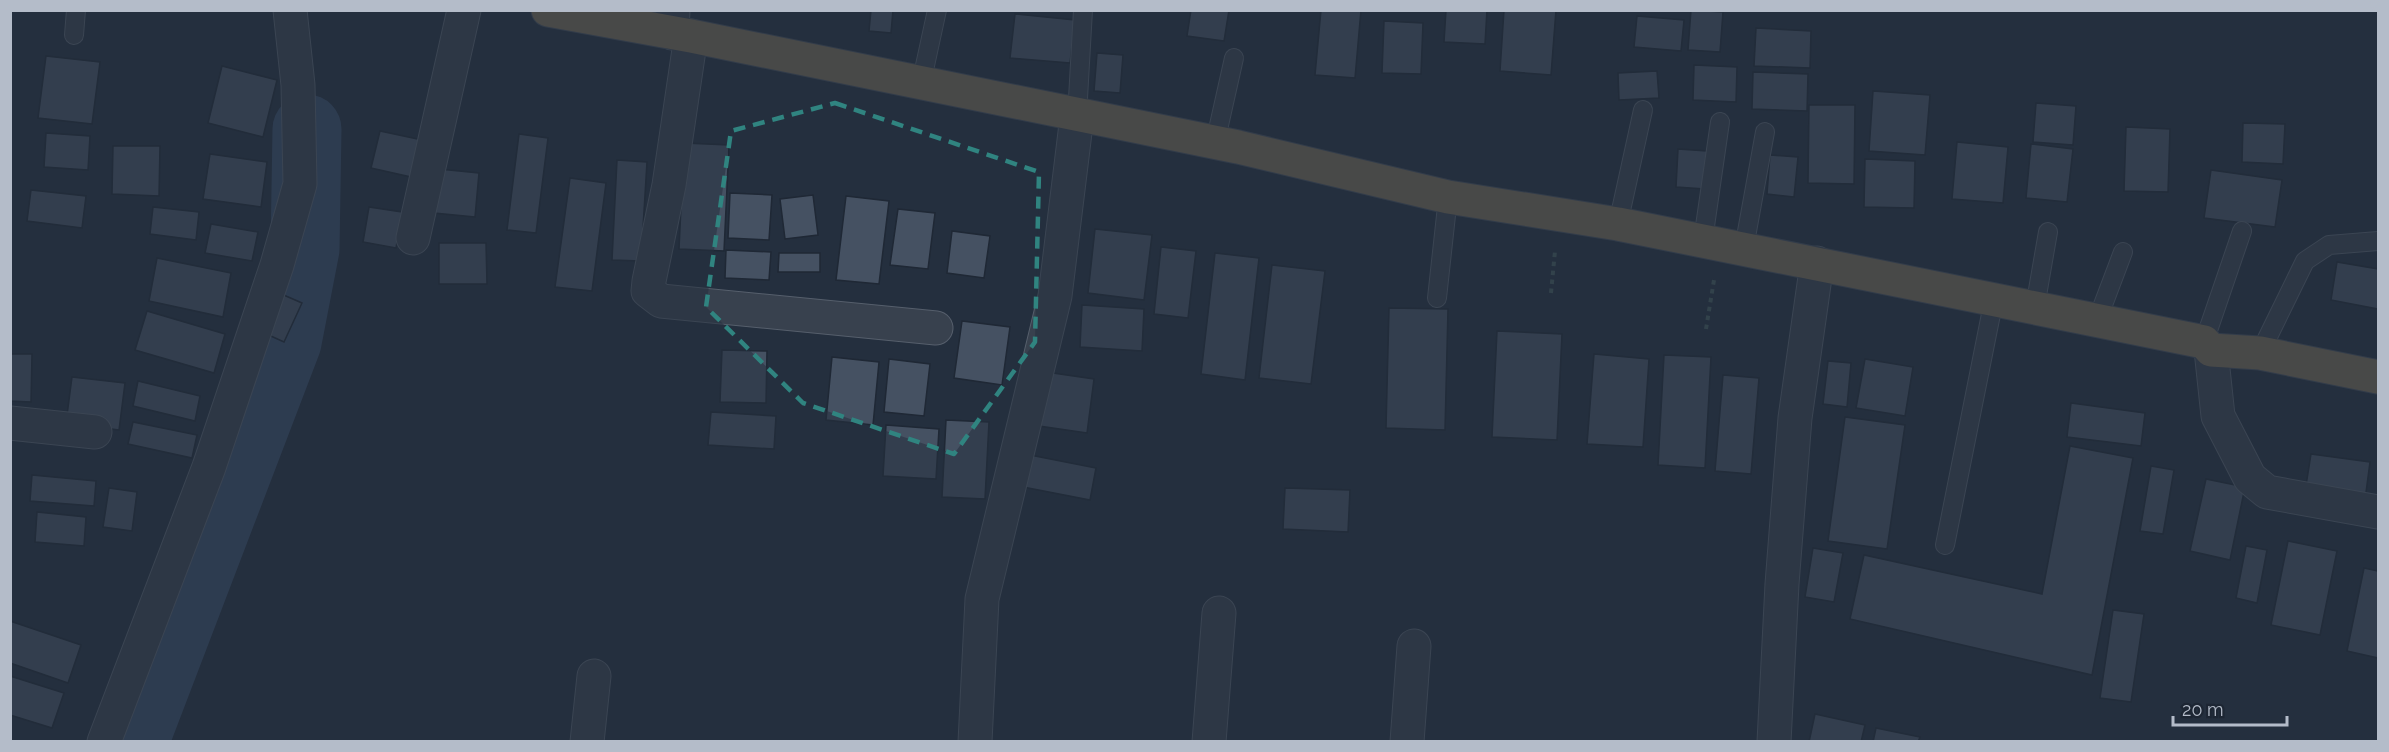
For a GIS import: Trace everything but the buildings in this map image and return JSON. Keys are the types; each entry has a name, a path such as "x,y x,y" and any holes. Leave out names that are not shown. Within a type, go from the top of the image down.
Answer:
{"highway":[{"path":"548,10 678,27 921,84 1215,143 1448,197 1618,224 1722,244 2098,318 2207,346 2260,353 2379,377"}],"street":[{"path":"414,238 464,10"},
{"path":"104,741 209,467 277,265 300,184 298,85 291,24"},
{"path":"678,27 669,185 648,281 648,291 652,297 661,301 936,328"},
{"path":"975,741 982,599 1055,296 1077,116"},
{"path":"1774,741 1782,584 1795,418 1818,263"},
{"path":"2207,346 2218,416 2250,478 2267,492 2379,512"},
{"path":"10,423 95,432"},
{"path":"1209,741 1219,613"},
{"path":"1407,741 1414,646"},
{"path":"587,741 594,676"}],"lane":[{"path":"74,35 76,10"},
{"path":"921,84 937,10"},
{"path":"1077,116 1083,10"},
{"path":"1215,143 1234,58"},
{"path":"1618,224 1643,110"},
{"path":"1720,122 1722,244"},
{"path":"1722,244 1765,132"},
{"path":"1437,298 1448,197"},
{"path":"2207,346 2242,231"},
{"path":"2035,307 2048,232"},
{"path":"2260,353 2305,261 2328,245 2379,241"},
{"path":"2098,318 2123,252"},
{"path":"1945,545 1994,299"}],"path":[{"path":"1706,329 1722,244"}],"highlighted area":[{"path":"835,103 1039,172 1035,342 954,454 803,403 706,307 731,131"}],"waterway":[{"path":"134,742 287,342 305,249 307,129"}]}
